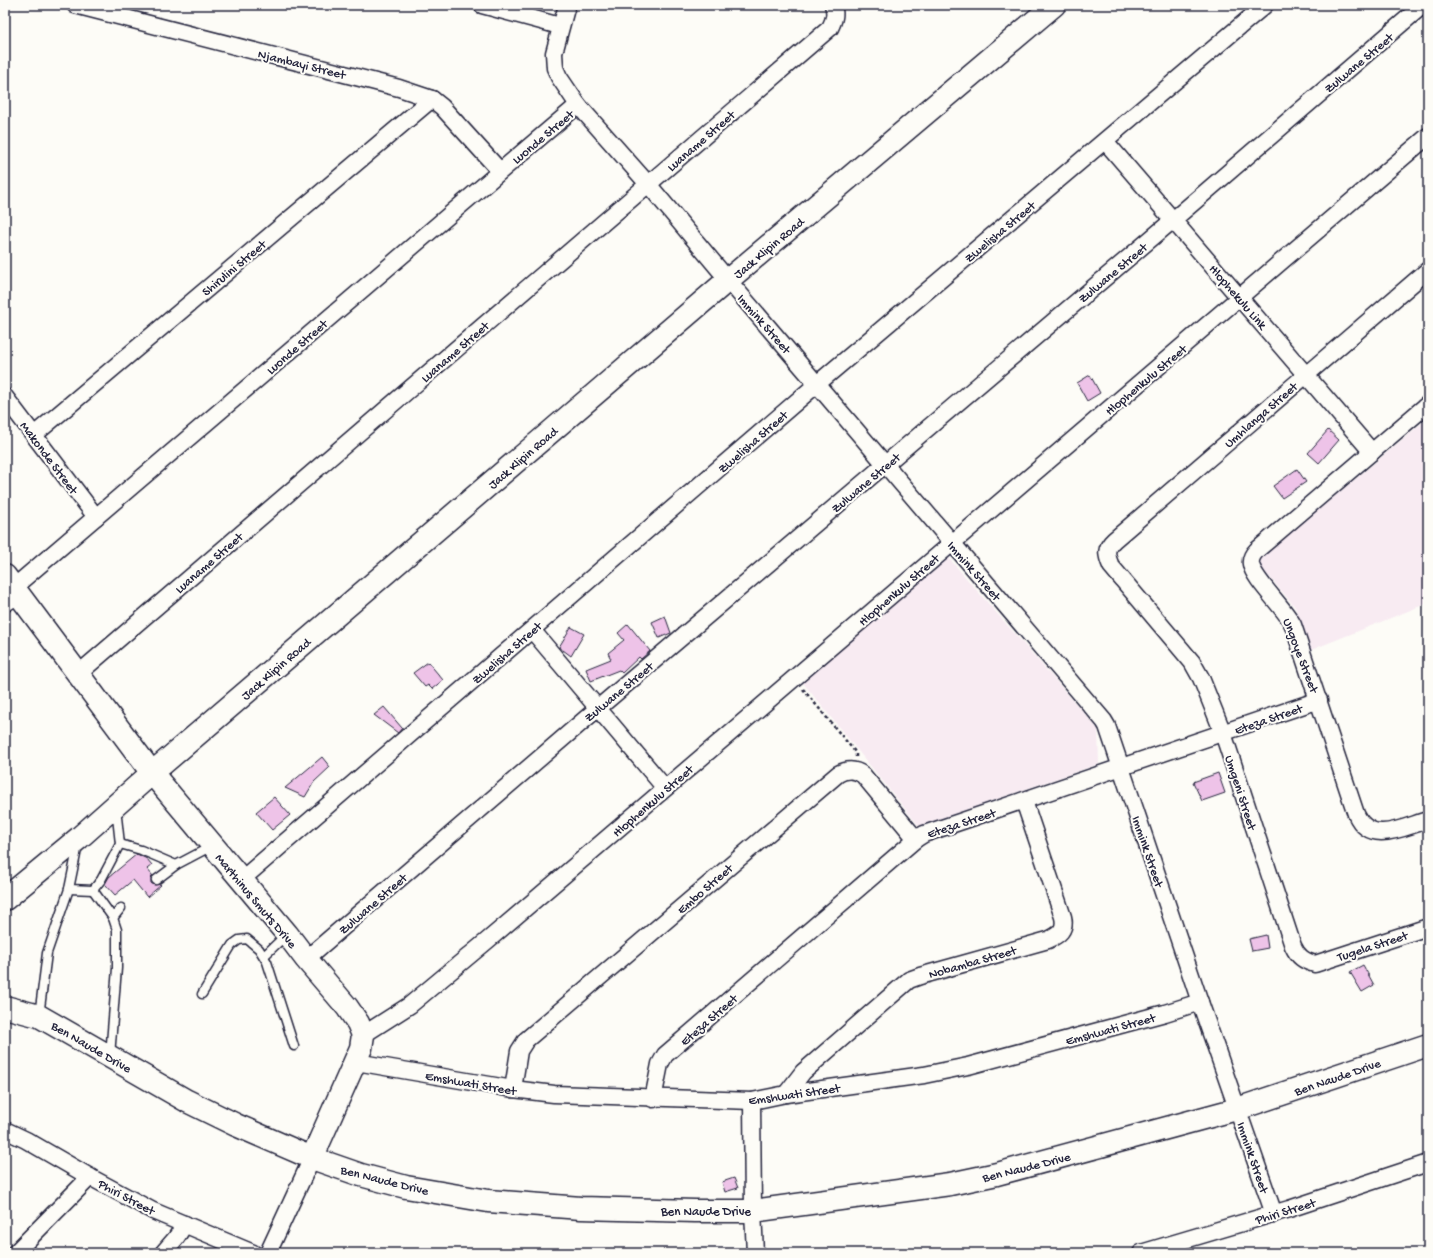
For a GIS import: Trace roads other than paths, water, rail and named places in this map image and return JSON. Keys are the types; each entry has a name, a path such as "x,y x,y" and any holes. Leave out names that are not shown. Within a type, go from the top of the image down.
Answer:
{"street":[{"name":"Njambayi Street","path":"75,5 399,88 432,99 442,107 500,171"},
{"path":"482,5 560,26"},
{"name":"Immink Street","path":"567,5 560,26 554,53 554,68 578,106 648,184 728,280 1102,718 1107,726 1200,1002 1274,1214"},
{"name":"Luaname Street","path":"78,674 830,28 835,12 833,5"},
{"name":"Zwelisha Street","path":"241,880 817,384 1265,5"},
{"name":"Zulwane Street","path":"306,959 1423,5"},
{"name":"Jack Klipin Road","path":"5,899 79,838 728,280 1046,9"},
{"name":"Shirulini Street","path":"34,435 432,99"},
{"name":"Luonde Street","path":"11,592 96,517 578,106"},
{"name":"Hlophenkulu Street","path":"363,1035 410,1005 1428,136"},
{"name":"Hlophekulu Link","path":"1105,141 1372,452"},
{"name":"Umhlanga Street","path":"1111,566 1107,553 1108,547 1114,540 1428,270"},
{"name":"Makonde Street","path":"5,397 96,517"},
{"name":"Ungoye Street","path":"1428,404 1257,550 1251,562 1256,575 1290,619 1319,700 1356,814 1361,823 1374,832 1384,832 1428,820"},
{"name":"Umgeni Street","path":"1111,566 1195,667 1204,685 1223,733 1293,946 1302,960 1315,964"},
{"name":"Marthinus Smuts Drive","path":"11,592 78,674 152,774 347,1006 358,1023 363,1035"},
{"path":"532,630 665,788"},
{"name":"Eteza Street","path":"653,1098 660,1064 665,1055 916,839 927,833 1319,700"},
{"name":"Embo Street","path":"513,1089 519,1051 526,1040 835,776 847,770 855,770 866,777 916,839"},
{"name":"Nobamba Street","path":"786,1094 803,1072 909,980 1048,940 1056,937 1061,932 1064,927 1064,917 1024,801"},
{"name":"Tugela Street","path":"1315,964 1428,927"},
{"name":"Emshwati Street","path":"356,1062 513,1089 554,1094 752,1101 786,1094 924,1075 968,1066 1158,1015 1200,1002"},
{"name":"Ben Naude Drive","path":"5,1007 39,1016 187,1101 236,1125 312,1158 361,1175 406,1187 488,1201 581,1208 753,1212 950,1184 997,1174 1237,1109 1428,1045"},
{"path":"268,1253 356,1062 362,1048 363,1035"},
{"path":"752,1101 755,1253"},
{"name":"Phiri Street","path":"5,1130 26,1140 153,1211 253,1253"},
{"name":"Phiri Street","path":"1141,1253 1274,1214 1428,1163"},
{"path":"15,1253 90,1177"},
{"path":"163,1253 176,1238 185,1224"}],"lane":[{"path":"93,890 101,880 120,844 116,806"},
{"path":"39,1016 47,953 69,889 79,838"},
{"path":"120,844 141,850 176,865"},
{"path":"156,880 176,865 212,846"},
{"path":"69,889 93,890"},
{"path":"93,890 113,918 117,930 117,968 110,1056"},
{"path":"113,918 121,908"},
{"path":"264,956 287,934"},
{"path":"202,994 232,945 239,940 247,939 260,949 264,956 294,1046"}]}
